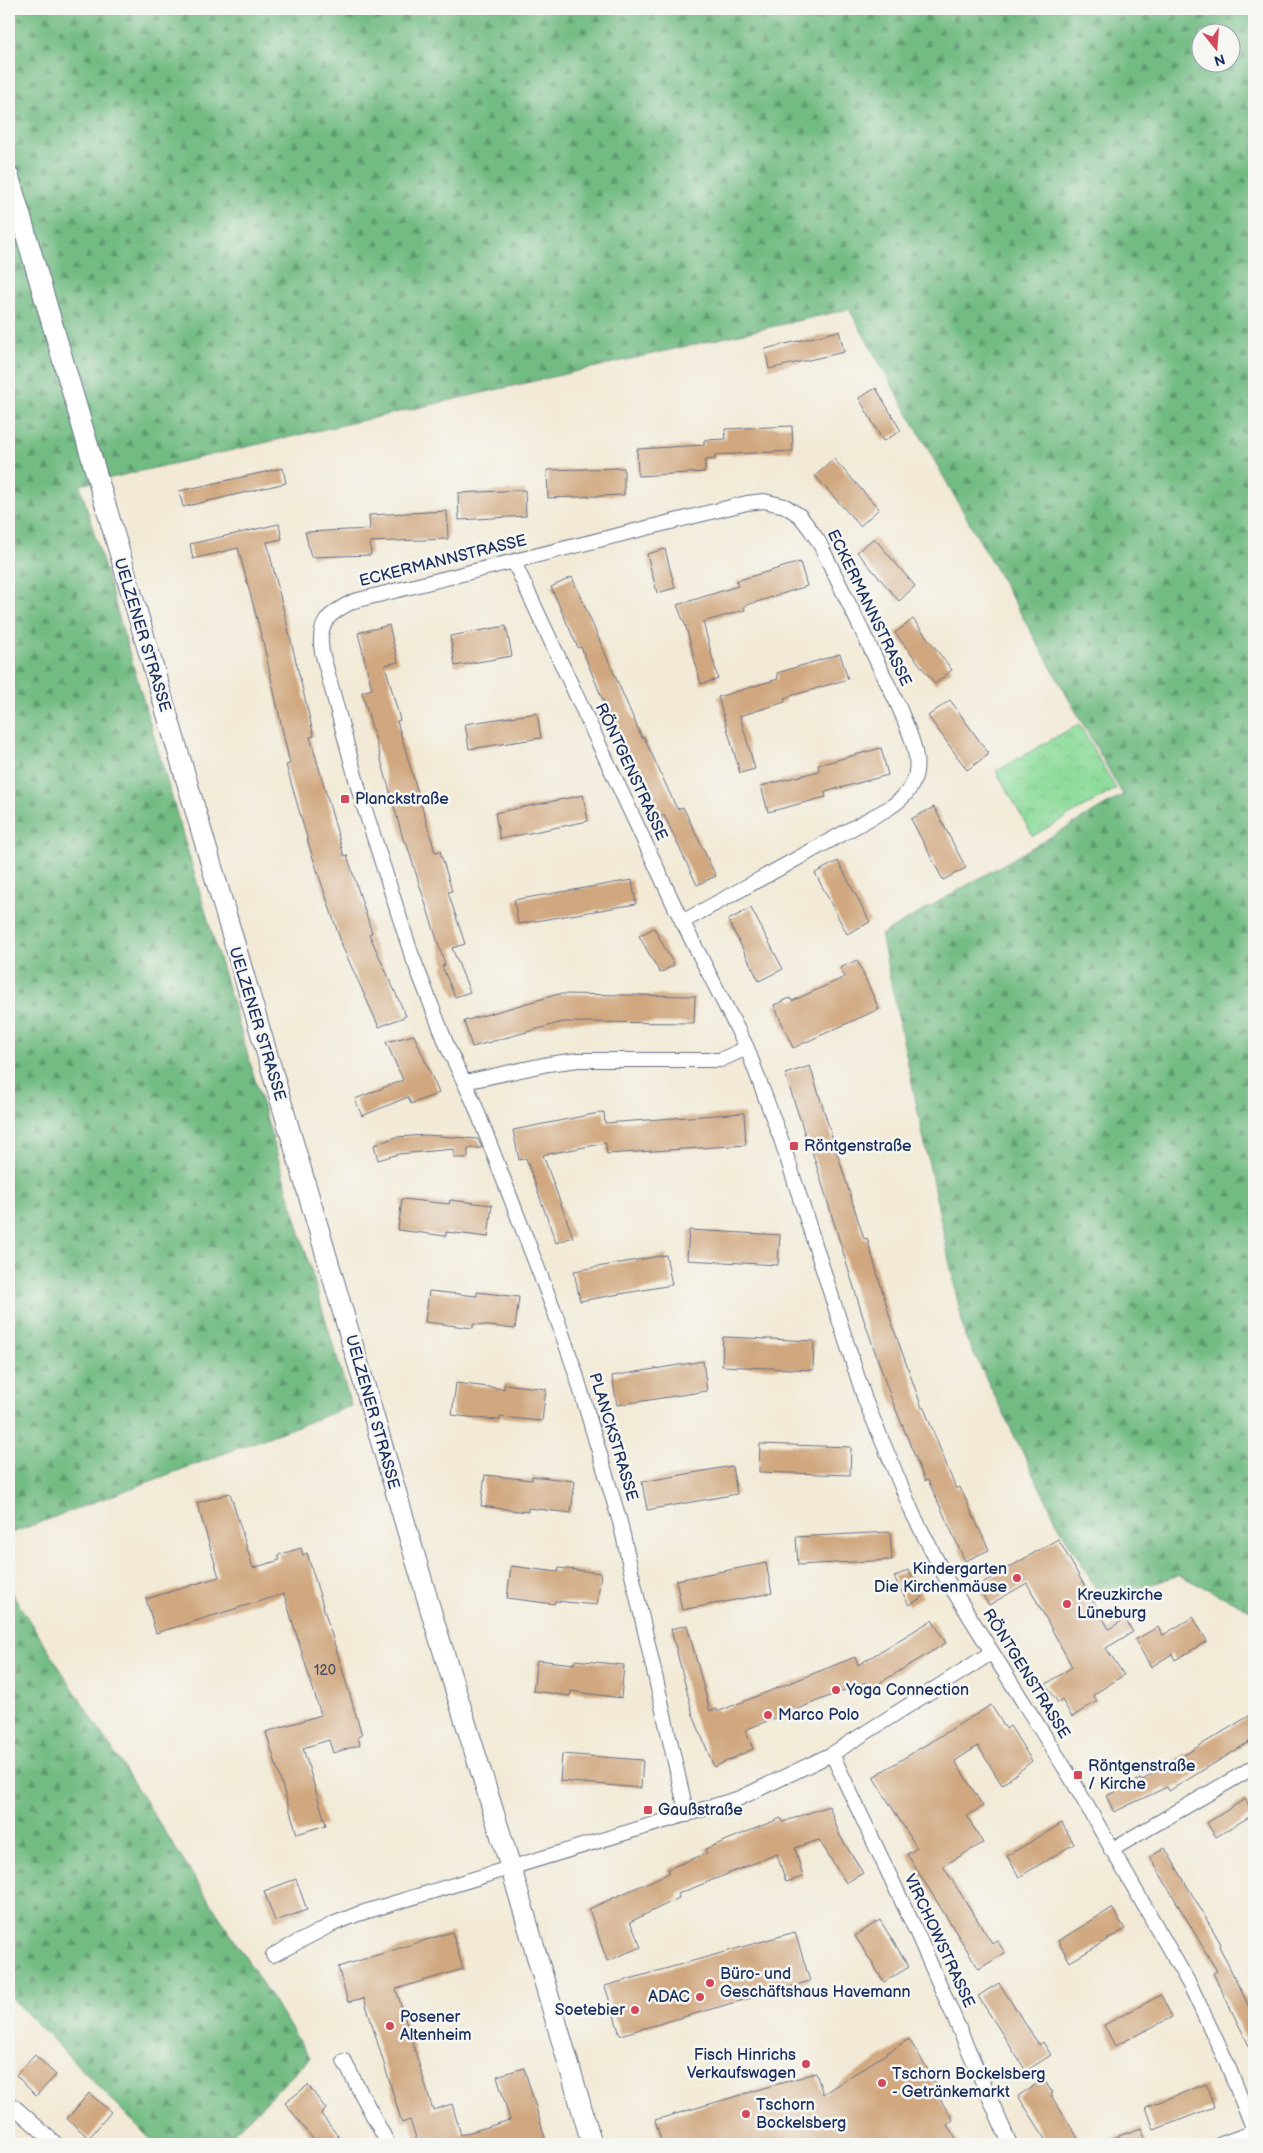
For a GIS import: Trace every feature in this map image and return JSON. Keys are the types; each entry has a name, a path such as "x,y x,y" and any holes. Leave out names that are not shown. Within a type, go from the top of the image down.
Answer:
{"main road":[{"name":"UELZENER STRASSE","path":"9,178 433,1618 511,1868 592,2144"}],"street":[{"name":"ECKERMANNSTRASSE","path":"320,641 321,632 330,615 354,600 747,503 764,501 785,506 800,516 819,542 894,698 908,731 918,766 915,781 905,795 889,808 682,922"},
{"name":"RÖNTGENSTRASSE","path":"514,562 682,922 747,1048 774,1119 825,1282 876,1430 913,1514 948,1582 991,1654 1070,1778 1191,1987 1226,2062 1254,2131"},
{"name":"PLANCKSTRASSE","path":"320,641 353,772 396,908 424,987 448,1048 465,1082 555,1313 617,1511 686,1815"},
{"path":"465,1082 548,1064 578,1060 720,1060 747,1048"},
{"path":"273,1955 333,1924 358,1914 740,1798 832,1754 991,1654"},
{"name":"VIRCHOWSTRASSE","path":"832,1754 939,1982 1010,2144"},
{"path":"1111,1850 1254,1768"},
{"path":"344,2061 388,2144"},
{"path":"9,2102 56,2144"},
{"path":"1221,2144 1254,2131"}],"green space":[{"path":"9,9 1254,9 1254,1612 1179,1575 1103,1601 1059,1526 965,1336 881,935 1123,795 849,309 80,485 351,1406 9,1534"},
{"path":"1079,724 1116,789 1033,836 996,771"},
{"path":"9,1589 310,2058 223,2144 155,2144 9,1995"}],"building":[{"path":"839,331 844,352 769,369 765,349"},
{"path":"876,388 901,431 883,441 859,398"},
{"path":"792,426 793,451 715,455 715,459 705,460 705,472 638,476 637,449 704,445 704,440 726,439 725,429"},
{"path":"834,459 879,509 860,526 815,476"},
{"path":"283,468 286,483 183,507 179,491"},
{"path":"624,468 624,495 548,498 547,470"},
{"path":"525,490 526,516 459,520 458,493"},
{"path":"447,511 448,539 370,542 371,555 311,557 305,532 370,529 369,515"},
{"path":"279,524 282,539 267,542 314,736 310,737 344,856 347,855 372,933 369,934 406,1016 379,1027 343,948 311,852 286,765 290,764 263,642 238,548 193,559 190,544"},
{"path":"874,538 915,586 899,601 857,552"},
{"path":"665,549 675,588 657,593 647,554"},
{"path":"800,562 807,586 744,606 745,610 703,622 718,679 701,684 686,627 677,605 738,586 736,581"},
{"path":"572,577 642,738 644,737 677,809 683,807 716,876 697,885 664,815 658,818 614,727 581,647 578,648 551,587"},
{"path":"913,619 952,670 935,684 895,633"},
{"path":"389,625 398,662 385,665 400,720 397,721 435,852 440,851 452,891 448,892 465,944 452,948 470,992 455,997 442,966 445,965 406,842 404,842 362,692 372,689 358,633"},
{"path":"506,626 512,656 455,666 450,636"},
{"path":"840,654 848,679 784,698 785,702 740,716 755,769 740,773 718,697 778,679 777,673"},
{"path":"950,700 989,754 967,770 928,716"},
{"path":"537,713 541,738 469,749 465,724"},
{"path":"881,748 888,775 825,792 826,797 768,812 761,786 819,771 818,765"},
{"path":"583,795 588,821 500,839 495,813"},
{"path":"934,807 966,868 943,880 911,819"},
{"path":"838,861 870,922 847,934 815,873"},
{"path":"632,880 636,904 518,924 514,900"},
{"path":"751,908 783,969 759,981 728,920"},
{"path":"654,928 674,965 660,973 639,936"},
{"path":"857,960 879,1009 793,1048 774,1005 790,998 792,1001 845,977 840,968"},
{"path":"559,994 695,996 694,1023 563,1022 472,1047 464,1021"},
{"path":"414,1035 439,1093 411,1104 408,1097 362,1116 355,1099 403,1080 386,1042"},
{"path":"810,1066 864,1239 867,1238 892,1324 922,1408 924,1408 956,1489 960,1487 989,1550 965,1561 928,1480 925,1481 890,1395 863,1317 808,1138 806,1139 785,1074"},
{"path":"604,1112 605,1123 744,1113 746,1145 607,1154 606,1143 543,1155 573,1237 556,1243 526,1158 519,1160 513,1130"},
{"path":"427,1135 478,1139 482,1148 468,1148 468,1158 454,1158 454,1149 399,1154 378,1160 374,1145 396,1137"},
{"path":"402,1199 449,1204 450,1200 492,1205 488,1237 446,1232 446,1236 398,1230"},
{"path":"689,1230 780,1235 778,1265 687,1260"},
{"path":"666,1255 672,1285 580,1301 574,1271"},
{"path":"429,1291 477,1296 477,1292 519,1297 515,1329 473,1324 473,1328 425,1322"},
{"path":"723,1337 814,1341 813,1370 722,1366"},
{"path":"703,1361 707,1391 617,1405 612,1376"},
{"path":"456,1383 504,1389 504,1384 546,1389 542,1421 500,1417 500,1420 452,1415"},
{"path":"760,1444 851,1447 850,1475 759,1472"},
{"path":"732,1466 737,1494 647,1510 642,1482"},
{"path":"485,1475 532,1480 532,1476 575,1481 571,1513 528,1508 528,1512 481,1506"},
{"path":"230,1493 253,1568 280,1560 278,1555 301,1548 303,1555 307,1553 362,1735 358,1737 360,1745 333,1753 329,1740 303,1748 326,1825 297,1834 266,1732 321,1715 284,1594 156,1633 146,1599 219,1577 197,1503"},
{"path":"890,1532 892,1560 798,1565 796,1537"},
{"name":"Kreuzkirche Lüneburg","path":"1058,1539 1109,1629 1125,1619 1133,1632 1106,1648 1124,1675 1093,1695 1097,1701 1072,1717 1062,1700 1058,1703 1046,1684 1072,1667 1027,1583 989,1605 977,1586"},
{"path":"766,1563 772,1593 682,1610 676,1580"},
{"path":"511,1566 558,1572 559,1568 601,1573 597,1605 555,1601 554,1604 507,1598"},
{"path":"908,1570 923,1597 909,1605 894,1577"},
{"path":"1193,1617 1207,1641 1175,1660 1172,1654 1151,1667 1135,1640 1158,1627 1163,1635"},
{"path":"932,1620 946,1643 868,1690 865,1682 745,1730 753,1749 714,1767 693,1715 671,1629 687,1625 710,1711 717,1709 717,1712 855,1657 858,1665"},
{"path":"537,1660 574,1664 575,1660 624,1665 621,1698 571,1691 570,1696 533,1691"},
{"path":"991,1705 1006,1729 1010,1726 1032,1761 1002,1785 978,1746 955,1761 983,1806 967,1816 983,1843 943,1866 992,1943 997,1940 1005,1953 979,1969 907,1854 917,1848 873,1777"},
{"path":"1254,1713 1254,1739 1169,1791 1167,1787 1114,1812 1106,1796 1140,1779 1141,1781"},
{"path":"562,1754 643,1760 641,1788 560,1781"},
{"path":"1245,1799 1254,1814 1216,1837 1207,1823"},
{"path":"829,1806 840,1836 863,1873 846,1883 819,1840 795,1848 803,1877 786,1882 777,1854 678,1894 679,1898 630,1922 641,1947 607,1961 589,1909 669,1873 668,1869 707,1853 705,1849 781,1818 783,1822"},
{"path":"1062,1823 1074,1844 1019,1877 1007,1856"},
{"path":"1165,1848 1221,1944 1219,1946 1254,2017 1254,2056 1213,1973 1217,1971 1150,1857"},
{"path":"296,1879 307,1910 275,1921 264,1891"},
{"path":"1112,1908 1125,1929 1070,1962 1058,1941"},
{"path":"880,1920 909,1967 884,1982 855,1936"},
{"name":"Posener Altenheim","path":"452,1932 463,1969 396,1989 433,2110 452,2104 461,2135 510,2120 497,2076 524,2068 547,2144 418,2144 410,2120 402,2123 364,1998 348,2002 338,1967"},
{"name":"Büro- und Geschäftshaus Havemann","path":"795,1932 810,1981 620,2035 605,1986"},
{"path":"999,1983 1039,2045 1043,2042 1051,2055 1026,2071 978,1996"},
{"path":"1161,1995 1172,2017 1115,2046 1104,2025"},
{"path":"909,2039 936,2083 932,2086 953,2120 947,2125 959,2144 662,2144 655,2120 816,2073 823,2094"},
{"path":"35,2055 56,2075 36,2096 16,2075"},
{"path":"1044,2079 1052,2093 1050,2094 1082,2144 1049,2144 1018,2096"},
{"path":"1206,2084 1214,2107 1154,2130 1146,2107"},
{"path":"308,2085 326,2109 321,2114 344,2144 317,2144 285,2103"},
{"path":"89,2093 111,2112 89,2138 67,2119"},
{"path":"1141,2128 1147,2144 1102,2144 1102,2142"}],"place":[{"name":"Planckstraße","path":"345,799"},
{"name":"Röntgenstraße","path":"794,1146"},
{"name":"Kindergarten Die Kirchenmäuse","path":"1017,1578"},
{"name":"Kreuzkirche Lüneburg","path":"1067,1604"},
{"name":"Yoga Connection","path":"836,1690"},
{"name":"Marco Polo","path":"768,1715"},
{"name":"Röntgenstraße / Kirche","path":"1078,1775"},
{"name":"Gaußstraße","path":"648,1810"},
{"name":"Büro- und Geschäftshaus Havemann","path":"710,1983"},
{"name":"ADAC","path":"700,1997"},
{"name":"Soetebier","path":"635,2010"},
{"name":"Posener Altenheim","path":"390,2026"},
{"name":"Fisch Hinrichs Verkaufswagen","path":"806,2064"},
{"name":"Tschorn Bockelsberg - Getränkemarkt","path":"882,2083"},
{"name":"Tschorn Bockelsberg","path":"746,2114"}]}
